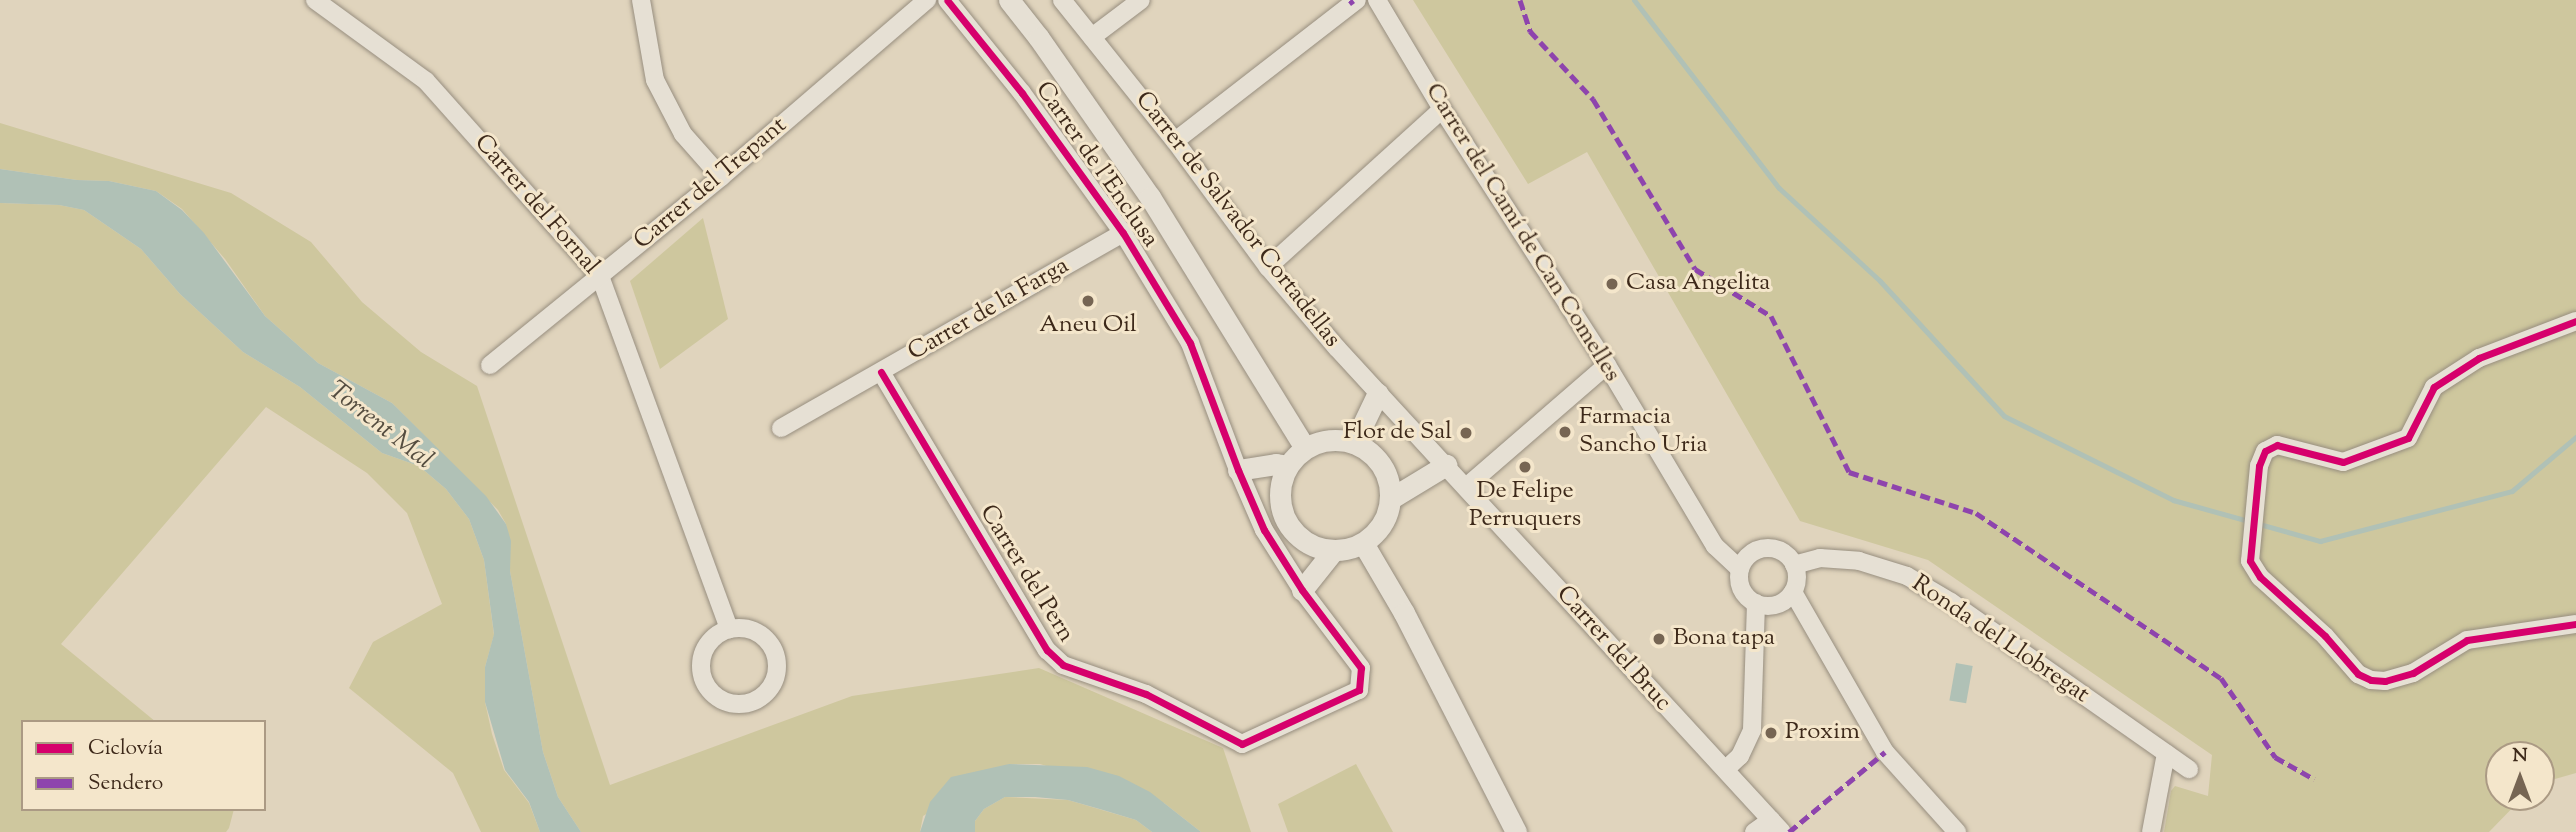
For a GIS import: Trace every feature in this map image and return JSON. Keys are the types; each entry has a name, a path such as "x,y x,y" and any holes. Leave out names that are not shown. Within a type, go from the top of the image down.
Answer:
{"street":[{"name":"Carrer del Fornal","path":"315,0 426,81 600,276 729,629"},
{"path":"641,0 655,80 683,134 721,177"},
{"name":"Carrer del Trepant","path":"491,365 721,177 927,0"},
{"name":"Carrer de l'Enclusa","path":"947,0 1022,93 1123,233 1190,342 1238,470 1264,530 1302,590"},
{"path":"1009,0 1039,38 1150,197 1305,448"},
{"name":"Carrer de Salvador Cortadellas","path":"1062,0 1175,141 1268,267 1378,393 1446,465"},
{"path":"1092,37 1140,0"},
{"path":"1175,141 1357,0"},
{"name":"Carrer del Camí de Can Comelles","path":"1377,0 1442,109 1606,365 1715,545 1740,569"},
{"path":"1268,267 1442,109"},
{"name":"Carrer de la Farga","path":"782,428 1123,233"},
{"path":"2576,321 2479,358 2434,387 2408,439 2343,461 2277,445 2264,451 2259,467 2250,561 2253,569 2325,636 2358,674 2371,680 2385,681 2413,673 2467,640 2576,624"},
{"path":"1466,488 1606,365"},
{"name":"Carrer del Pern","path":"881,372 1047,650 1063,665 1146,694 1242,744 1359,690 1361,668 1302,590"},
{"path":"1354,443 1378,393"},
{"path":"1337,440 1354,443 1372,455 1385,471 1390,499 1386,517 1377,532 1363,543 1333,551 1316,548 1302,540 1286,521 1279,497 1281,481 1288,466 1305,448 1337,440"},
{"path":"1238,470 1276,464 1288,466"},
{"path":"1390,499 1446,465"},
{"name":"Carrer del Bruc","path":"1446,465 1777,826"},
{"path":"1363,543 1405,613 1516,832"},
{"path":"1766,548 1783,552 1794,565 1797,579 1793,592 1777,604 1756,603 1741,589 1740,569 1749,554 1766,548"},
{"path":"1302,590 1333,551"},
{"name":"Ronda del Llobregat","path":"1794,565 1820,558 1859,561 1907,576 1951,602 2189,769"},
{"path":"1793,592 1885,752 1957,832"},
{"path":"1726,769 1740,756 1752,730 1756,603"},
{"path":"729,629 756,631 770,643 777,660 771,685 750,702 723,700 708,689 701,671 707,645 729,629"},
{"path":"2151,832 2166,753"},
{"path":"1754,832 1777,826"}],"shaded area":[{"path":"1413,0 2576,0 2576,773 2555,779 2555,741 2485,741 2485,811 2509,811 2489,832 2164,832 2171,791 2175,786 2208,796 2212,755 1928,560 1800,521 1587,152 1528,184"},
{"path":"0,123 231,193 311,242 362,302 421,352 477,386 610,785 852,696 1039,668 1223,748 1251,832 1201,832 1164,803 1040,764 1009,764 923,816 920,832 581,832 558,797 543,752 510,571 506,524 498,510 392,403 318,363 265,316 225,259 182,209 156,191 109,181 77,180 0,169"},
{"path":"0,203 59,205 84,210 141,249 180,294 243,352 300,387 382,453 419,466 446,489 469,519 484,560 494,635 485,667 485,702 492,734 504,770 529,803 540,832 481,832 453,773 349,688 373,642 442,604 407,513 367,473 266,407 61,644 154,720 21,720 21,811 233,811 229,828 226,832 0,832"},
{"path":"703,218 728,319 660,369 630,281"},
{"path":"1356,764 1393,832 1288,832 1278,804"},
{"path":"1005,797 1068,800 1136,820 1152,832 975,832 975,821 984,809"}],"water":[{"name":"Torrent Mal","path":"0,169 77,180 109,181 156,191 182,210 204,233 265,316 318,363 392,403 486,496 506,524 511,541 510,571 543,752 558,797 581,832 540,832 529,802 505,770 485,702 485,667 494,634 484,560 469,519 446,489 419,466 382,453 300,387 243,352 180,294 141,249 84,210 59,205 0,203"},
{"path":"1956,663 1973,666 1966,703 1949,700"},
{"path":"1009,764 1087,767 1119,776 1150,792 1201,832 1152,832 1136,820 1068,800 1005,797 984,809 975,821 975,832 920,832 930,802 951,777"}],"waterway":[{"path":"1634,0 1779,188 1880,281 2004,416 2173,500 2320,541 2512,491 2576,437"}],"marked path":[{"path":"1350,0 1353,4"},
{"path":"1520,0 1530,31 1593,99 1695,269 1771,316 1849,472 1976,513 2221,678 2275,757 2314,779"},
{"path":"1789,832 1885,752"}],"cycle path":[{"path":"881,372 1047,650 1063,665 1146,694 1242,744 1359,690 1361,668 1302,590 1264,530 1190,343 1123,233 1022,93 947,0"},
{"path":"2576,321 2479,358 2434,387 2408,438 2343,462 2277,445 2265,451 2259,466 2250,561 2260,577 2325,636 2358,674 2371,680 2385,681 2413,673 2467,640 2576,624"}],"place":[{"name":"Casa Angelita","path":"1612,284"},
{"name":"Aneu Oil","path":"1088,301"},
{"name":"Farmacia Sancho Uria","path":"1565,432"},
{"name":"Flor de Sal","path":"1466,433"},
{"name":"De Felipe Perruquers","path":"1525,467"},
{"name":"Bona tapa","path":"1659,639"},
{"name":"Proxim","path":"1771,733"}]}
